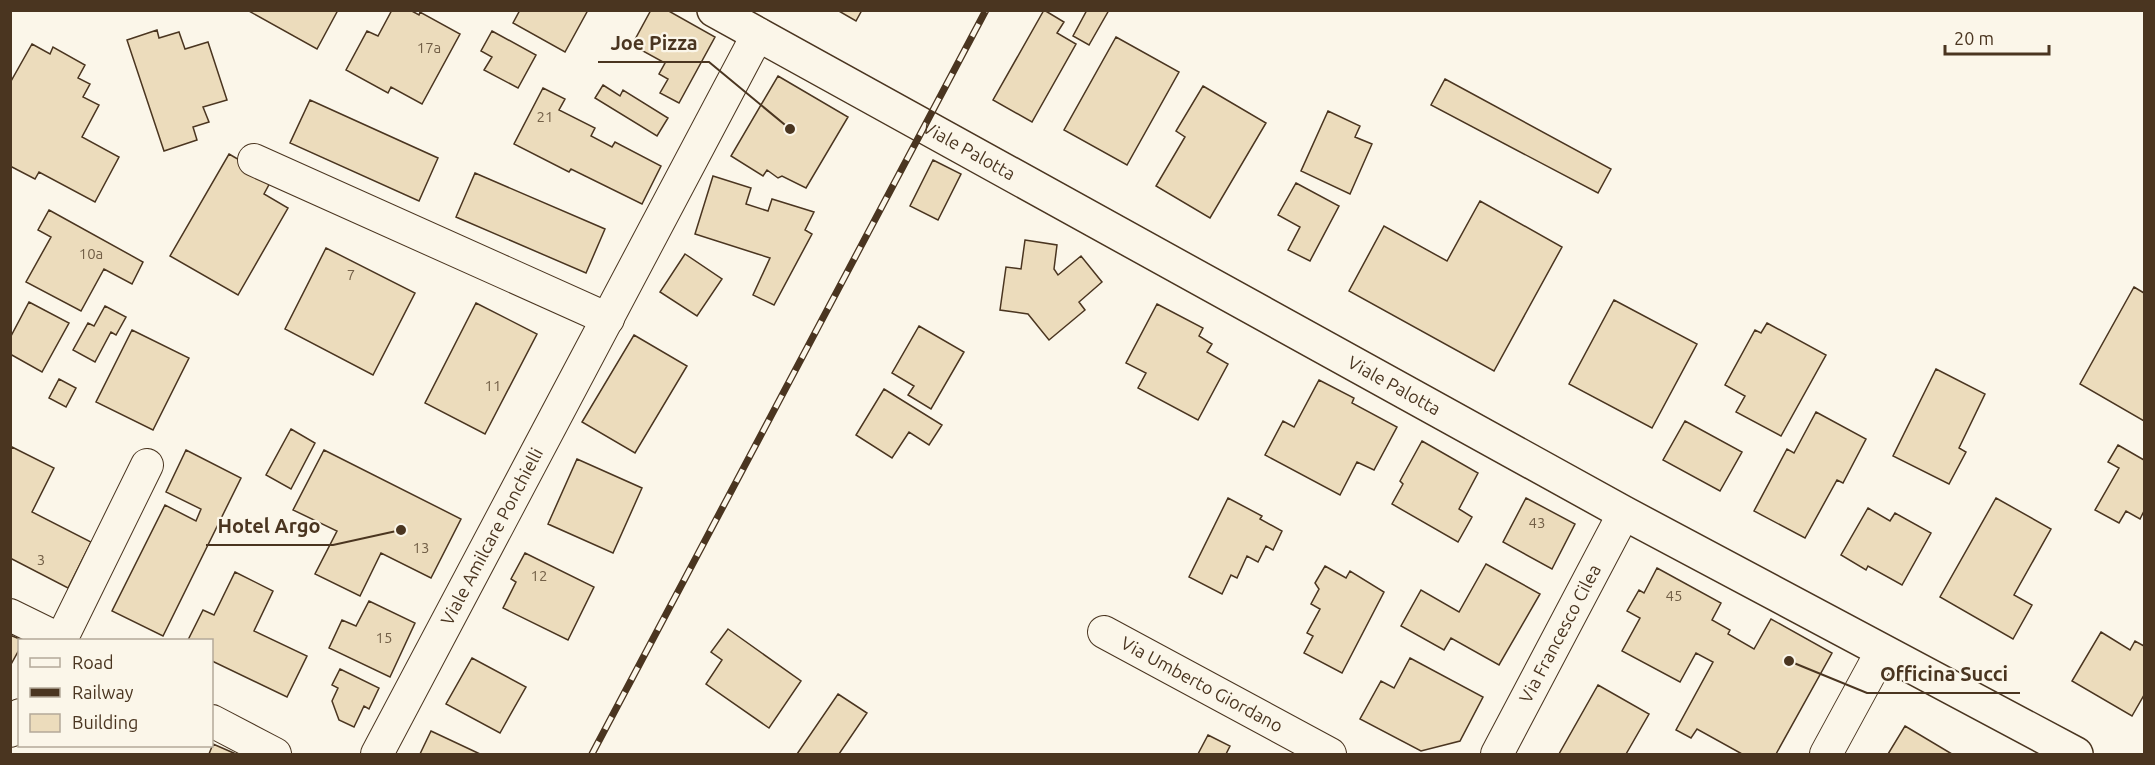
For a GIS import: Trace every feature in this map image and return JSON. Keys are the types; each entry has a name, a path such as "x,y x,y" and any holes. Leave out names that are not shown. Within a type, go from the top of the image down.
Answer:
{"street":[{"name":"Viale Palotta","path":"714,10 1624,513 2076,754"},
{"name":"Viale Amilcare Ponchielli","path":"377,754 758,34"},
{"path":"254,160 608,319"},
{"path":"61,639 147,465"},
{"name":"Via Francesco Cilea","path":"1497,754 1624,513"},
{"path":"10,615 59,639"},
{"name":"Via Umberto Giordano","path":"1104,632 1330,754"},
{"path":"1826,754 1882,651"},
{"path":"10,731 18,718"},
{"path":"213,722 275,754"}],"building":[{"path":"247,10 338,10 317,49"},
{"path":"392,10 410,10 419,15 420,12 460,34 422,104 391,87 388,93 346,70 367,31 378,36"},
{"path":"520,10 588,10 565,52 513,23"},
{"path":"651,10 667,10 715,37 679,103 660,93 668,79 659,74 665,63 632,45"},
{"path":"837,10 862,10 856,21"},
{"path":"1044,10 1064,22 1057,33 1076,44 1032,122 993,100"},
{"path":"1087,10 1109,10 1089,45 1073,36"},
{"path":"157,30 159,38 179,32 185,49 208,42 227,100 203,107 209,122 193,127 197,140 164,151 127,40"},
{"path":"492,31 536,55 518,88 484,70 492,57 481,51"},
{"path":"1116,37 1179,72 1127,165 1064,130"},
{"path":"32,44 50,54 53,47 85,65 78,78 90,84 83,97 99,105 82,137 119,157 95,202 39,172 35,179 10,166 10,83"},
{"path":"778,76 848,117 806,188 782,176 778,178 767,170 763,176 731,156"},
{"path":"1445,79 1611,169 1598,193 1431,105"},
{"path":"603,85 620,96 623,90 668,118 657,136 595,98"},
{"path":"1203,86 1266,123 1210,218 1156,186 1185,137 1176,131"},
{"path":"543,88 565,99 559,110 595,128 591,136 612,147 615,142 661,166 642,204 571,169 569,172 514,144"},
{"path":"310,100 438,158 419,201 290,143"},
{"path":"1328,111 1360,126 1355,137 1372,144 1350,194 1301,171"},
{"path":"229,154 272,179 264,194 288,208 238,295 170,256"},
{"path":"933,160 961,174 938,220 910,206"},
{"path":"475,173 605,229 586,273 456,217"},
{"path":"713,176 751,188 746,204 768,211 772,199 814,212 805,230 812,234 774,305 753,295 770,258 695,234"},
{"path":"1296,183 1339,206 1310,261 1288,250 1300,227 1278,215"},
{"path":"1480,201 1562,247 1494,371 1349,291 1384,226 1447,261"},
{"path":"49,210 143,262 132,284 104,269 81,311 26,282 51,237 38,230"},
{"path":"1025,240 1057,245 1054,269 1058,275 1081,256 1102,282 1079,302 1085,310 1049,340 1028,314 1000,310 1006,267 1021,269"},
{"path":"326,248 415,293 373,375 285,329"},
{"path":"685,254 722,279 697,316 660,292"},
{"path":"2134,287 2144,293 2144,421 2080,384"},
{"path":"1614,300 1697,344 1652,428 1569,384"},
{"path":"29,302 69,323 42,372 10,354 10,338"},
{"path":"476,303 537,334 485,434 425,403"},
{"path":"1157,304 1203,328 1199,336 1212,344 1207,352 1228,364 1198,420 1138,388 1146,373 1126,363"},
{"path":"105,306 126,317 116,335 111,332 95,362 73,350 88,323 94,326"},
{"path":"1767,323 1826,355 1781,436 1736,412 1745,396 1725,385 1755,330 1761,333"},
{"path":"919,326 964,352 931,409 908,395 914,386 892,373"},
{"path":"132,330 189,358 153,430 96,402"},
{"path":"634,335 687,366 635,453 582,422"},
{"path":"1936,369 1985,394 1959,448 1966,452 1949,484 1893,456"},
{"path":"59,379 76,388 66,407 49,398"},
{"path":"1319,380 1354,398 1352,403 1397,427 1374,470 1357,462 1340,495 1265,455 1283,421 1294,427"},
{"path":"884,389 942,425 929,445 909,432 892,458 856,435"},
{"path":"1816,412 1866,439 1843,483 1837,480 1805,538 1754,511 1787,449 1794,453"},
{"path":"1685,421 1742,452 1720,491 1663,460"},
{"path":"291,429 315,443 291,489 266,475"},
{"path":"1422,441 1478,473 1459,509 1472,517 1458,542 1392,504 1403,484 1400,481"},
{"path":"2118,445 2144,460 2144,511 2140,519 2126,511 2119,523 2095,510 2119,468 2108,462"},
{"path":"12,447 54,468 32,512 91,542 68,588 10,558 10,450"},
{"path":"186,450 241,478 163,636 112,611 165,505 196,521 201,509 166,492"},
{"path":"324,450 461,519 431,578 381,553 360,596 315,574 337,531 293,510"},
{"path":"577,459 642,488 613,553 548,524"},
{"path":"1228,498 1262,516 1260,519 1282,531 1273,550 1266,546 1258,562 1247,556 1237,578 1231,575 1222,594 1189,577"},
{"path":"1526,498 1575,524 1552,569 1503,542"},
{"path":"1996,498 2051,529 2014,595 2032,605 2013,639 1940,597"},
{"path":"1868,508 1890,521 1895,513 1931,533 1902,585 1868,566 1866,570 1841,555"},
{"path":"525,553 594,587 568,640 503,608 516,582 511,579"},
{"path":"1486,564 1540,594 1499,665 1451,638 1444,650 1401,626 1421,590 1459,612"},
{"path":"1325,566 1346,578 1350,571 1384,592 1342,673 1304,653 1313,636 1307,633 1320,609 1311,604 1319,589 1315,583"},
{"path":"1657,568 1721,603 1712,620 1730,630 1728,634 1754,649 1771,619 1832,653 1776,754 1742,754 1697,729 1691,738 1676,730 1713,662 1696,653 1680,682 1622,651 1640,618 1627,611 1639,590 1644,593"},
{"path":"235,572 273,591 254,631 307,656 287,697 213,661 213,639 188,639 203,610 214,615"},
{"path":"369,601 415,623 390,677 329,648 342,620 356,626"},
{"path":"728,629 801,681 769,728 706,684 722,660 711,652"},
{"path":"2101,632 2130,650 2135,641 2144,646 2144,695 2132,716 2072,681"},
{"path":"10,635 20,639 18,652 10,666"},
{"path":"472,658 526,687 500,733 446,704"},
{"path":"1410,658 1483,697 1460,741 1421,751 1360,719 1381,681 1394,688"},
{"path":"340,669 379,688 369,709 364,706 354,727 339,720 332,701 338,688 332,685"},
{"path":"1598,685 1649,714 1626,754 1559,754"},
{"path":"838,694 867,713 839,754 797,754"},
{"path":"1905,726 1952,754 1888,754"},
{"path":"431,731 480,754 420,754"},
{"path":"1208,735 1230,746 1226,754 1198,754"},
{"path":"213,744 236,754 209,754"}],"railway":[{"path":"592,754 986,10"}],"place":[{"name":"Joe Pizza","path":"790,129"},
{"name":"Hotel Argo","path":"401,530"},
{"name":"Officina Succi","path":"1789,661"}]}
